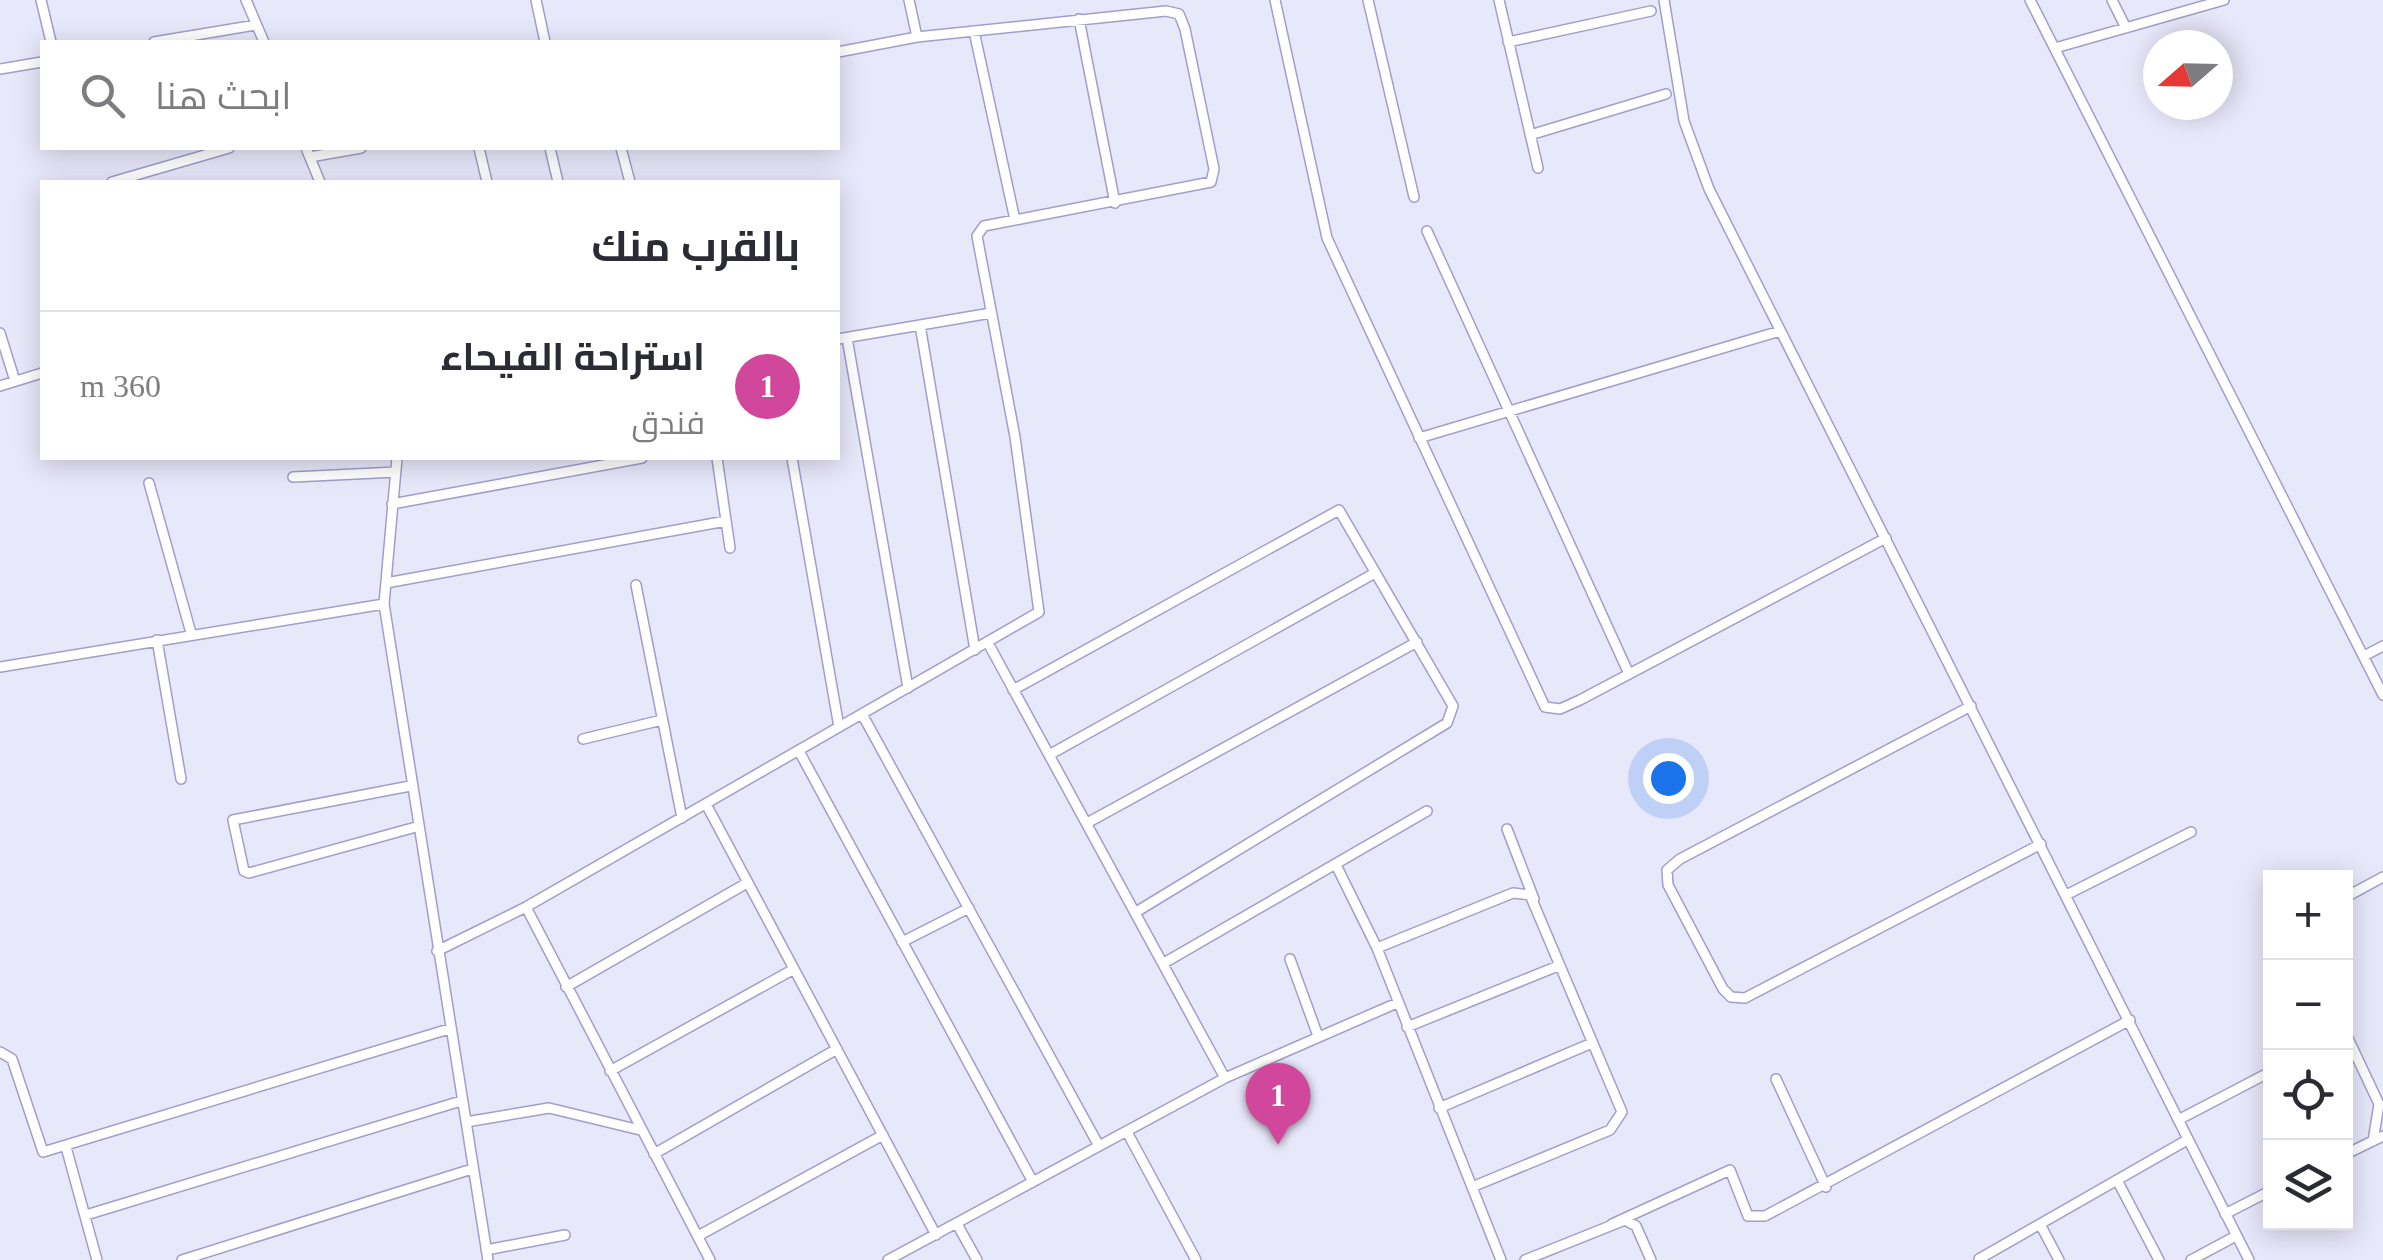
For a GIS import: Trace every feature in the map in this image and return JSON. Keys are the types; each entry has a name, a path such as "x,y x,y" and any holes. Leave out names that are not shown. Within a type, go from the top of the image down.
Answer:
{"street":[{"path":"41,0 50,40"},
{"path":"246,0 263,40"},
{"path":"536,0 545,40"},
{"path":"909,0 917,37"},
{"path":"1275,0 1326,238 1546,707 1560,709 1886,538"},
{"path":"1368,0 1414,197"},
{"path":"1498,0 1538,168"},
{"path":"1664,0 1690,142 1780,331 2249,1260"},
{"path":"2030,0 2383,696"},
{"path":"2112,0 2126,28"},
{"path":"2055,48 2224,0"},
{"path":"436,951 526,907 800,752 1036,616 1041,608 977,236 984,226 1206,185 1214,169 1179,14 1166,10 1079,19 917,37 840,52"},
{"path":"1508,42 1651,11"},
{"path":"1079,19 1115,203"},
{"path":"166,40 256,25"},
{"path":"974,31 1015,220"},
{"path":"0,69 40,62"},
{"path":"1530,135 1666,94"},
{"path":"119,180 222,150"},
{"path":"319,180 308,152 334,150"},
{"path":"480,150 487,180"},
{"path":"550,150 558,180"},
{"path":"622,150 630,180"},
{"path":"1427,231 1630,674"},
{"path":"908,688 842,339 991,313"},
{"path":"920,325 975,650"},
{"path":"1419,438 1780,331"},
{"path":"0,333 15,381"},
{"path":"0,386 40,374"},
{"path":"398,460 384,604 416,827 487,1255 565,1235"},
{"path":"392,504 631,460"},
{"path":"717,460 730,548"},
{"path":"792,460 839,727"},
{"path":"293,477 396,472"},
{"path":"149,484 191,633"},
{"path":"1014,690 1333,510 1344,513 1453,706 1447,723 1136,912"},
{"path":"386,583 726,521"},
{"path":"1049,754 1375,573"},
{"path":"636,585 682,818"},
{"path":"0,666 384,604"},
{"path":"157,640 181,779"},
{"path":"1087,823 1416,642"},
{"path":"988,643 1225,1078"},
{"path":"2364,656 2383,646"},
{"path":"1971,706 1680,859 1667,870 1668,885 1723,988 1731,997 1745,998 2041,844"},
{"path":"862,714 1099,1146"},
{"path":"583,739 662,720"},
{"path":"800,752 1033,1182"},
{"path":"410,786 234,820 244,871 249,873 416,827"},
{"path":"706,804 936,1234"},
{"path":"1164,963 1427,811"},
{"path":"1472,1187 1610,1130 1619,1122 1622,1112 1558,966 1507,830"},
{"path":"2066,895 2192,832"},
{"path":"1336,864 1377,948 1501,1260"},
{"path":"2353,893 2383,878"},
{"path":"566,987 748,882"},
{"path":"1377,948 1520,891 1535,902"},
{"path":"526,907 710,1260"},
{"path":"902,942 969,908"},
{"path":"1290,959 1318,1036"},
{"path":"1407,1027 1558,966"},
{"path":"610,1071 794,969"},
{"path":"888,1260 1225,1078 1397,1003"},
{"path":"1525,1260 1730,1170 1744,1208 1754,1218 1826,1186 2130,1020"},
{"path":"0,1052 12,1059 40,1150 66,1147 449,1028"},
{"path":"1439,1108 1592,1043"},
{"path":"2353,1049 2379,1104 2378,1138 2353,1150"},
{"path":"654,1154 837,1050"},
{"path":"2178,1120 2263,1076"},
{"path":"1776,1079 1826,1186"},
{"path":"86,1215 461,1101"},
{"path":"466,1122 549,1108 640,1130"},
{"path":"1127,1132 1196,1260"},
{"path":"698,1236 883,1135"},
{"path":"1978,1259 2188,1140"},
{"path":"66,1147 98,1260"},
{"path":"182,1260 472,1169"},
{"path":"2116,1180 2159,1260"},
{"path":"2224,1214 2263,1194"},
{"path":"1612,1224 1633,1222 1651,1260"},
{"path":"957,1224 977,1260"},
{"path":"2040,1224 2059,1260"},
{"path":"2192,1260 2236,1236"}],"place":[{"name":"استراحة الفيحاء","path":"1278,1145"}]}
